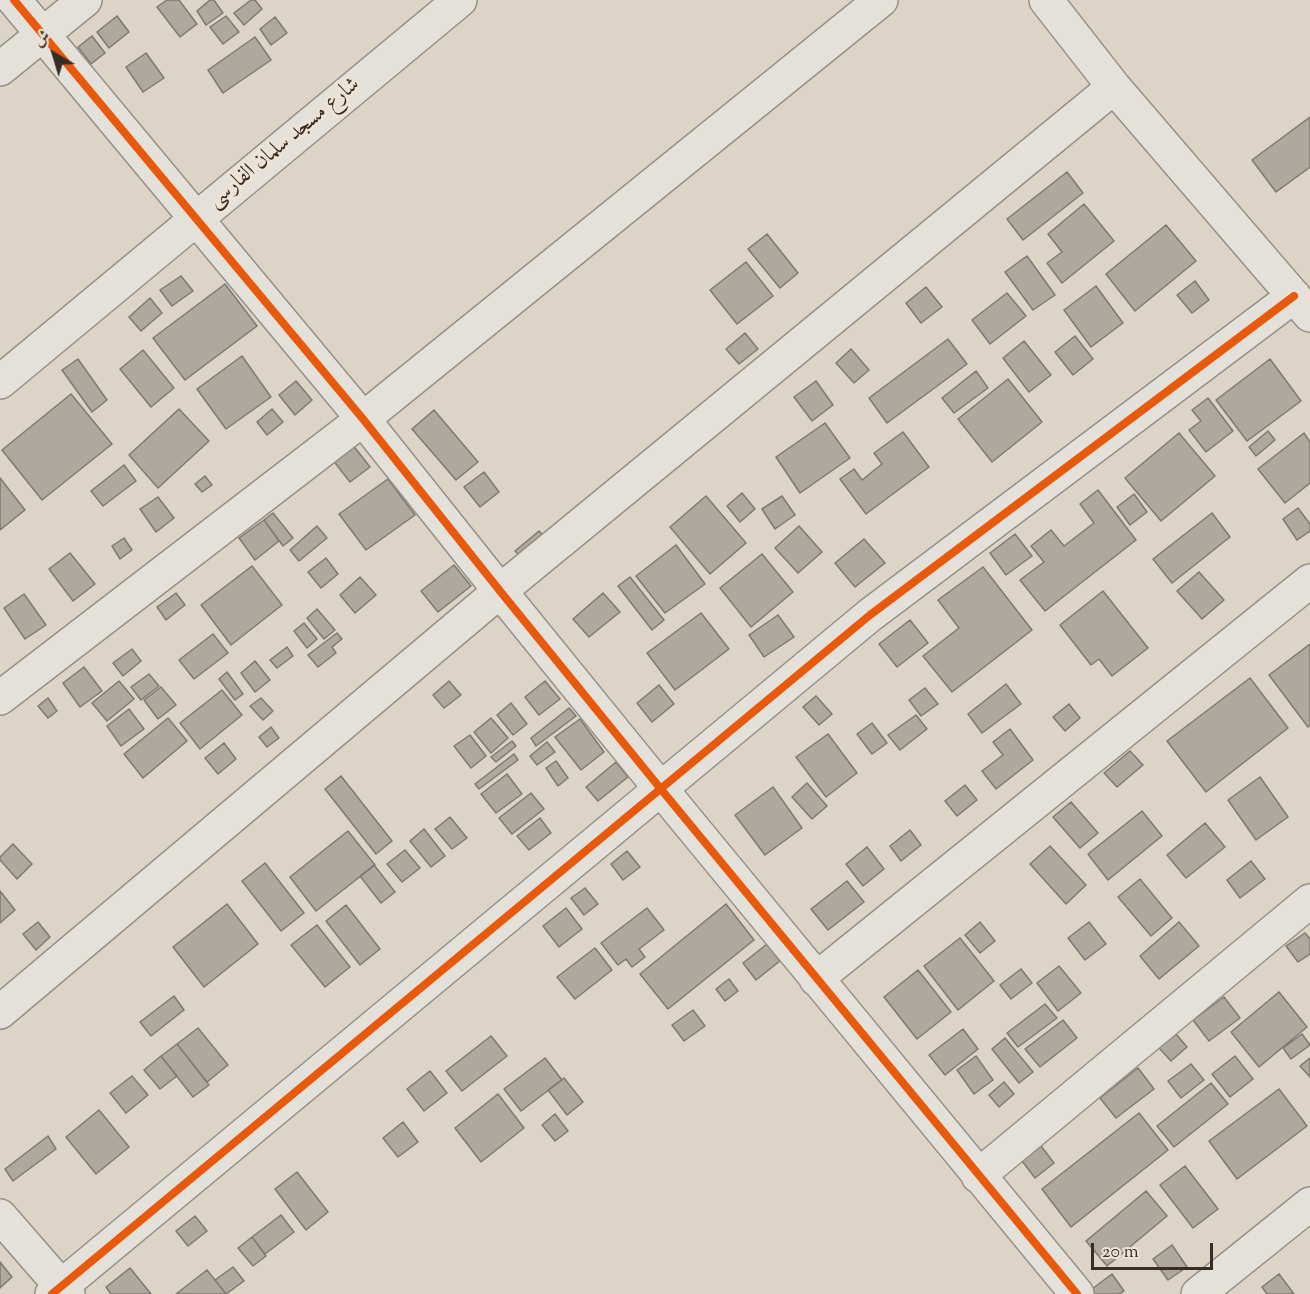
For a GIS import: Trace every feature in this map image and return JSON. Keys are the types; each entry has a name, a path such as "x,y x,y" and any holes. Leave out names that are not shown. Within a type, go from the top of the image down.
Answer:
{"street":[{"path":"14,0 363,419 660,788 1077,1294"},
{"path":"0,69 85,0"},
{"name":"شارع مسجد سلمان الفارسى","path":"0,382 460,0"},
{"path":"0,698 363,419 881,0"},
{"path":"0,1216 60,1291 870,615 1302,305 1114,87 1046,0"},
{"path":"0,1012 500,591 1114,87"},
{"path":"816,979 1310,581"},
{"path":"978,1176 1310,901"},
{"path":"1198,1294 1310,1204"}],"building":[{"path":"167,0 179,0 197,24 180,37 157,7"},
{"path":"210,0 214,0 223,13 206,25 197,11"},
{"path":"251,0 255,0 262,9 244,25 234,13"},
{"path":"117,16 129,32 109,48 97,32"},
{"path":"226,16 239,32 223,44 210,27"},
{"path":"275,17 287,33 271,45 260,29"},
{"path":"92,36 105,53 91,64 78,47"},
{"path":"255,37 271,60 223,93 208,70"},
{"path":"146,53 164,78 143,92 126,67"},
{"path":"1310,117 1310,167 1276,192 1252,160"},
{"path":"1067,172 1083,193 1023,240 1007,219"},
{"path":"1084,204 1114,241 1062,283 1047,263 1062,252 1048,234"},
{"path":"1166,225 1196,261 1135,311 1106,274"},
{"path":"767,234 798,273 780,288 748,249"},
{"path":"1027,256 1055,295 1033,310 1005,272"},
{"path":"746,262 773,296 737,324 710,290"},
{"path":"181,276 193,291 172,306 160,290"},
{"path":"1195,281 1209,300 1192,313 1177,295"},
{"path":"225,284 257,326 185,380 153,338"},
{"path":"1096,286 1123,323 1091,347 1064,310"},
{"path":"926,287 942,307 921,323 906,303"},
{"path":"1007,293 1026,316 990,344 972,320"},
{"path":"150,298 162,313 141,331 129,317"},
{"path":"745,333 758,349 739,364 726,349"},
{"path":"1075,336 1093,359 1073,375 1055,352"},
{"path":"948,339 967,364 887,423 869,398"},
{"path":"1024,341 1051,375 1029,392 1003,358"},
{"path":"851,349 869,370 854,383 836,363"},
{"path":"143,350 174,388 151,407 120,369"},
{"path":"242,356 271,397 226,429 197,389"},
{"path":"78,359 107,400 92,412 62,370"},
{"path":"1270,359 1301,401 1247,441 1216,400"},
{"path":"976,371 988,388 954,413 942,398"},
{"path":"1008,379 1042,422 992,462 958,419"},
{"path":"296,381 312,400 295,415 279,395"},
{"path":"816,381 833,405 812,421 794,397"},
{"path":"71,394 112,444 42,500 2,450"},
{"path":"1208,398 1233,431 1206,452 1189,430 1201,421 1192,410"},
{"path":"179,409 209,441 158,488 129,455"},
{"path":"272,409 283,422 267,435 257,422"},
{"path":"434,410 478,462 456,480 412,429"},
{"path":"825,423 850,458 800,493 776,457"},
{"path":"1268,431 1275,440 1256,456 1249,447"},
{"path":"903,432 929,467 866,514 840,479 854,469 862,480 882,464 874,453"},
{"path":"1179,433 1215,476 1161,521 1125,478"},
{"path":"1304,433 1310,442 1310,483 1285,503 1258,469"},
{"path":"352,444 370,467 350,482 332,459"},
{"path":"124,465 136,481 103,506 91,491"},
{"path":"484,472 499,492 480,507 464,487"},
{"path":"205,476 212,485 202,492 195,484"},
{"path":"0,478 25,510 0,530"},
{"path":"388,479 415,515 366,550 339,514"},
{"path":"1098,490 1136,540 1045,611 1020,580 1044,562 1031,546 1051,530 1064,546 1094,523 1080,504"},
{"path":"742,493 755,509 740,522 727,506"},
{"path":"1134,494 1147,512 1130,525 1117,507"},
{"path":"706,496 746,543 710,574 670,527"},
{"path":"782,496 795,515 775,529 762,509"},
{"path":"158,497 174,518 156,532 140,509"},
{"path":"1298,508 1310,524 1310,531 1297,540 1283,519"},
{"path":"273,513 293,538 283,546 264,520"},
{"path":"1212,513 1230,537 1172,583 1153,559"},
{"path":"264,520 279,541 255,560 239,538"},
{"path":"317,526 327,538 299,561 290,550"},
{"path":"799,526 822,552 798,573 775,548"},
{"path":"539,531 549,542 526,562 515,551"},
{"path":"1015,534 1032,556 1006,575 990,553"},
{"path":"124,538 132,550 120,559 112,546"},
{"path":"864,539 885,563 855,587 835,563"},
{"path":"676,545 705,584 665,613 636,576"},
{"path":"70,553 95,584 73,601 49,569"},
{"path":"762,554 793,592 751,627 720,588"},
{"path":"326,558 338,574 321,588 308,572"},
{"path":"454,565 471,586 438,612 421,591"},
{"path":"252,566 282,605 231,645 201,605"},
{"path":"983,567 1032,630 952,692 923,656 959,628 938,600"},
{"path":"1199,572 1224,600 1202,619 1177,591"},
{"path":"360,577 376,595 355,613 340,595"},
{"path":"630,577 664,620 652,630 618,586"},
{"path":"1103,591 1148,648 1112,676 1099,659 1091,665 1060,625"},
{"path":"176,593 185,605 166,620 157,607"},
{"path":"603,593 620,612 589,637 573,619"},
{"path":"24,594 46,625 25,639 4,608"},
{"path":"317,609 335,630 324,639 307,618"},
{"path":"701,613 729,649 675,690 647,653"},
{"path":"778,615 794,637 764,657 749,635"},
{"path":"910,620 928,643 897,667 879,644"},
{"path":"304,623 317,639 307,648 294,631"},
{"path":"337,633 342,639 332,647 336,653 318,667 308,655"},
{"path":"213,634 228,653 194,679 179,660"},
{"path":"1310,644 1310,725 1308,727 1269,675"},
{"path":"287,647 293,656 277,668 270,660"},
{"path":"132,649 141,661 123,676 113,663"},
{"path":"255,661 270,680 255,692 241,673"},
{"path":"84,667 102,691 80,707 63,683"},
{"path":"227,672 243,694 235,700 219,679"},
{"path":"149,674 159,686 141,700 131,687"},
{"path":"1250,678 1288,728 1206,792 1167,741"},
{"path":"119,681 134,699 107,721 92,703"},
{"path":"449,681 461,695 444,708 433,695"},
{"path":"545,681 560,699 539,715 525,697"},
{"path":"1006,684 1021,704 982,733 968,714"},
{"path":"659,685 674,704 652,722 637,703"},
{"path":"161,687 176,705 158,719 144,700"},
{"path":"925,688 938,704 921,716 909,700"},
{"path":"222,690 242,715 200,749 180,723"},
{"path":"816,696 832,714 819,725 803,707"},
{"path":"48,698 57,711 48,718 38,706"},
{"path":"261,698 273,711 263,720 250,706"},
{"path":"511,703 527,724 513,735 497,715"},
{"path":"1069,704 1080,718 1065,731 1053,717"},
{"path":"569,708 576,716 536,746 531,738"},
{"path":"129,709 144,729 121,746 107,726"},
{"path":"916,715 927,729 900,750 888,735"},
{"path":"168,718 187,741 143,778 124,754"},
{"path":"491,718 508,738 491,753 474,732"},
{"path":"580,719 604,752 581,770 555,737"},
{"path":"872,723 887,743 872,754 857,734"},
{"path":"271,727 279,738 267,747 259,737"},
{"path":"1010,729 1033,760 996,789 982,771 1003,755 993,742"},
{"path":"828,734 857,773 826,797 796,757"},
{"path":"470,735 486,756 471,768 454,746"},
{"path":"512,741 516,746 496,762 491,757"},
{"path":"547,742 555,752 537,765 530,756"},
{"path":"224,743 236,759 218,774 205,758"},
{"path":"1130,751 1143,765 1117,787 1104,773"},
{"path":"514,754 518,760 479,789 475,784"},
{"path":"556,761 568,778 558,786 546,768"},
{"path":"616,762 628,777 598,801 586,787"},
{"path":"507,774 522,794 496,813 481,794"},
{"path":"341,776 392,841 376,854 325,789"},
{"path":"1260,777 1288,817 1256,840 1228,800"},
{"path":"807,783 827,806 812,819 792,797"},
{"path":"965,785 977,800 957,816 945,801"},
{"path":"773,787 802,828 765,855 735,815"},
{"path":"531,793 544,809 512,834 499,818"},
{"path":"1071,802 1098,833 1080,848 1053,817"},
{"path":"1142,811 1162,836 1108,880 1088,854"},
{"path":"450,817 467,838 452,849 435,829"},
{"path":"540,818 551,833 529,850 517,836"},
{"path":"1205,823 1225,847 1186,878 1167,855"},
{"path":"424,829 445,856 431,867 410,841"},
{"path":"910,830 921,845 901,861 890,846"},
{"path":"348,831 375,865 316,911 290,877"},
{"path":"13,844 32,864 17,879 0,860 0,857"},
{"path":"1050,846 1086,885 1066,904 1030,864"},
{"path":"867,847 884,869 863,886 846,864"},
{"path":"405,850 420,868 402,882 387,864"},
{"path":"627,851 640,867 623,880 611,864"},
{"path":"1251,861 1265,879 1240,898 1227,880"},
{"path":"265,863 304,913 281,931 242,881"},
{"path":"374,865 395,892 381,903 360,876"},
{"path":"1140,879 1172,918 1151,936 1118,897"},
{"path":"847,881 864,902 828,930 811,909"},
{"path":"585,888 598,904 584,915 571,898"},
{"path":"0,891 15,910 0,923"},
{"path":"227,904 258,944 204,987 173,947"},
{"path":"726,904 754,940 668,1009 640,974"},
{"path":"346,905 380,949 360,965 326,921"},
{"path":"566,908 582,929 559,947 543,926"},
{"path":"647,908 664,930 639,949 645,957 632,967 626,959 618,965 601,943"},
{"path":"38,922 50,937 36,950 23,934"},
{"path":"980,922 995,941 980,953 965,935"},
{"path":"1089,922 1106,944 1085,960 1068,938"},
{"path":"1179,922 1199,946 1159,979 1140,956"},
{"path":"317,925 350,967 325,987 291,945"},
{"path":"1305,933 1310,939 1310,954 1298,962 1286,946"},
{"path":"960,938 994,981 958,1010 924,966"},
{"path":"767,944 780,961 756,980 743,963"},
{"path":"595,948 612,970 575,999 557,977"},
{"path":"1059,966 1081,993 1058,1011 1037,983"},
{"path":"1021,969 1032,983 1011,999 1000,985"},
{"path":"918,970 951,1012 917,1039 884,997"},
{"path":"729,979 738,991 725,1001 716,989"},
{"path":"1279,992 1307,1027 1259,1067 1231,1032"},
{"path":"174,996 184,1010 151,1036 140,1022"},
{"path":"1224,997 1240,1018 1209,1041 1193,1020"},
{"path":"1045,1004 1057,1018 1018,1047 1007,1033"},
{"path":"693,1010 705,1026 684,1041 672,1025"},
{"path":"1063,1020 1077,1038 1040,1067 1025,1049"},
{"path":"198,1028 228,1065 207,1082 177,1044"},
{"path":"963,1029 978,1049 945,1075 929,1055"},
{"path":"1176,1034 1187,1047 1171,1061 1159,1048"},
{"path":"1302,1034 1310,1045 1291,1059 1283,1048"},
{"path":"491,1036 507,1056 462,1091 446,1071"},
{"path":"1005,1038 1033,1072 1019,1083 992,1049"},
{"path":"177,1044 209,1085 193,1097 161,1056"},
{"path":"161,1056 177,1076 160,1089 144,1070"},
{"path":"976,1056 993,1080 974,1094 957,1070"},
{"path":"1235,1056 1253,1079 1230,1097 1212,1074"},
{"path":"545,1058 562,1080 521,1111 504,1089"},
{"path":"1310,1058 1310,1077 1300,1066"},
{"path":"1191,1064 1204,1080 1181,1098 1168,1081"},
{"path":"1138,1068 1154,1089 1116,1118 1100,1098"},
{"path":"430,1071 447,1093 424,1111 407,1089"},
{"path":"132,1076 148,1095 126,1113 110,1093"},
{"path":"564,1078 583,1102 567,1115 548,1090"},
{"path":"1004,1082 1014,1094 999,1107 989,1095"},
{"path":"1211,1083 1228,1104 1174,1147 1157,1126"},
{"path":"1279,1089 1307,1126 1237,1179 1209,1141"},
{"path":"498,1094 524,1128 481,1162 455,1128"},
{"path":"99,1110 129,1147 96,1174 66,1137"},
{"path":"1139,1113 1168,1150 1071,1227 1042,1189"},
{"path":"555,1114 568,1131 555,1141 542,1125"},
{"path":"403,1122 418,1142 398,1157 383,1138"},
{"path":"48,1136 56,1149 13,1181 5,1169"},
{"path":"1041,1146 1054,1163 1035,1178 1022,1161"},
{"path":"1185,1166 1218,1209 1193,1228 1160,1185"},
{"path":"297,1172 328,1212 306,1230 275,1189"},
{"path":"1146,1191 1167,1216 1107,1266 1086,1241"},
{"path":"281,1215 294,1232 265,1254 252,1237"},
{"path":"195,1216 207,1231 188,1246 176,1231"},
{"path":"252,1237 266,1256 253,1266 238,1248"},
{"path":"1172,1245 1187,1267 1168,1280 1153,1259"},
{"path":"0,1262 12,1277 0,1288"},
{"path":"233,1267 244,1281 226,1294 215,1280"},
{"path":"130,1268 151,1294 111,1294 106,1287"},
{"path":"207,1270 226,1294 176,1294"},
{"path":"1112,1274 1124,1291 1119,1294 1090,1294 1088,1292"},
{"path":"1279,1274 1294,1294 1267,1294 1262,1287"}],"cycle path":[{"path":"14,0 363,419 660,788 1077,1294"},
{"path":"52,1294 870,615 1294,296"}]}
